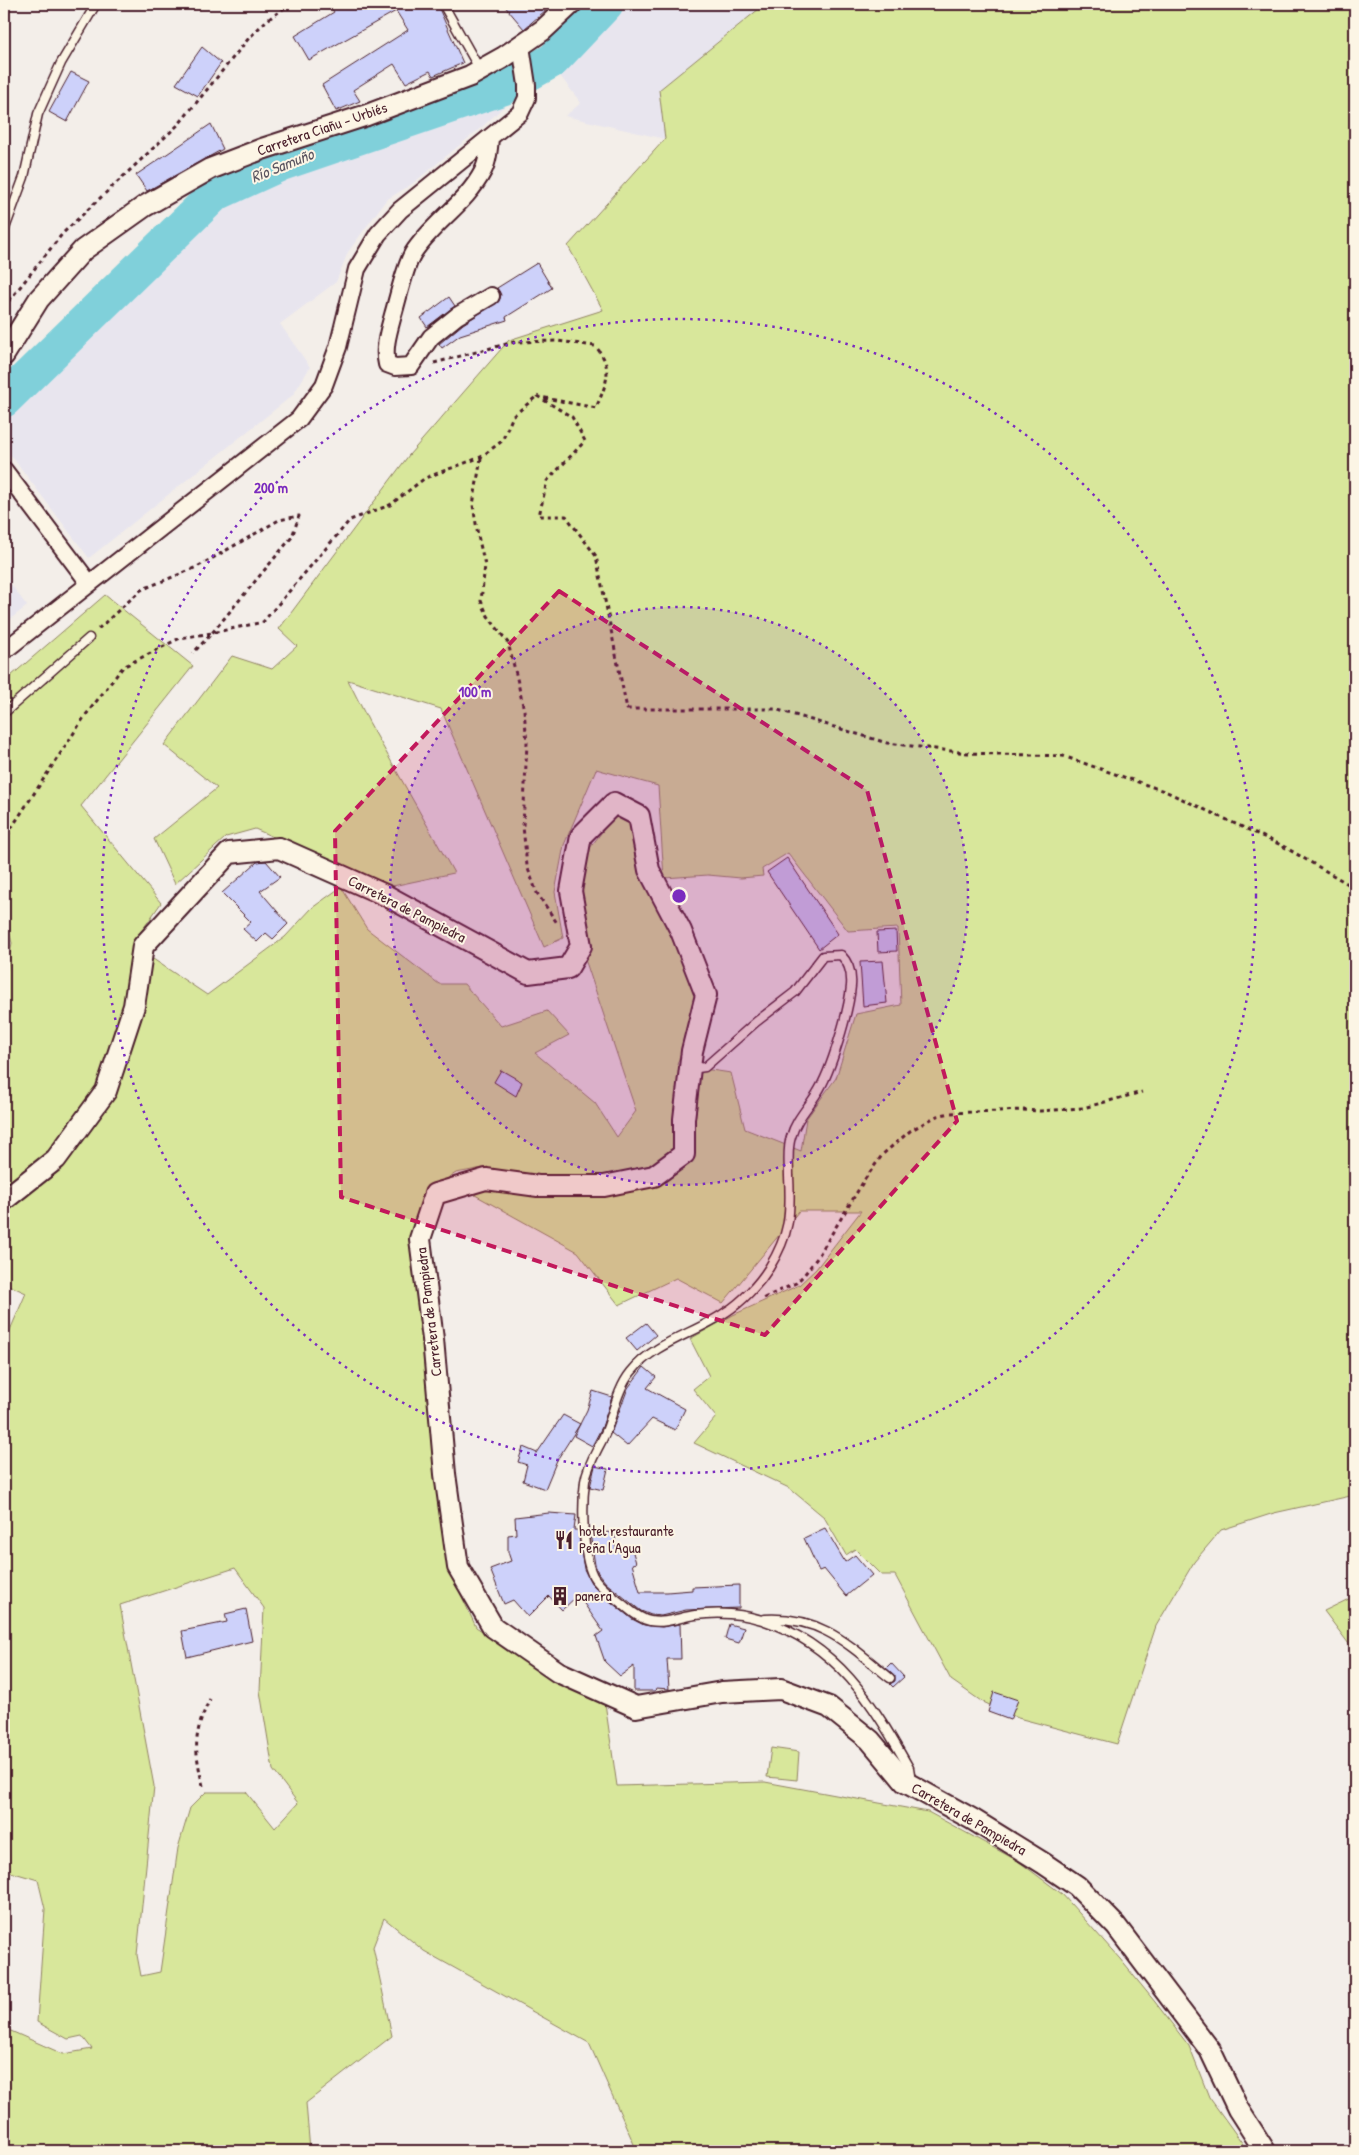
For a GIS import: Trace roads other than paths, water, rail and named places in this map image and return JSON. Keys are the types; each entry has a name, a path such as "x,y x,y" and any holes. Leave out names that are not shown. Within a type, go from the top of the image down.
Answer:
{"street":[{"name":"Carretera Ciañu - Urbiés","path":"4,355 39,299 83,250 145,206 210,169 262,148 367,115 470,76 522,53 571,4"},
{"path":"4,651 88,583 299,419 324,385 338,347 357,269 378,234 400,210 520,113 527,98 522,53"},
{"path":"490,138 488,157 483,171 456,206 432,227 412,255 389,331 386,352 387,364 395,367 411,366 431,337 457,316 491,296"},
{"path":"4,470 88,583"},
{"name":"Carretera de Pampiedra","path":"4,1200 56,1159 106,1091 134,1006 143,946 229,853 279,848 387,896 528,974 568,968 581,946 571,891 581,836 614,803 639,816 649,870 681,931 706,995 689,1070 684,1119 684,1154 654,1176 604,1186 538,1186 486,1179 435,1194 420,1239 433,1339 445,1474 458,1567 493,1627 558,1672 636,1707 722,1692 781,1689 829,1707 870,1740 905,1782 1043,1862 1077,1886 1110,1919 1210,2050 1238,2110 1264,2151"}],"lane":[{"path":"4,231 24,177 38,114 61,63 96,4"},
{"path":"443,4 480,70"},
{"path":"4,713 88,638"},
{"path":"689,1070 705,1067 756,1022 795,992 823,956 841,955 846,960 851,983 834,1055 816,1095 802,1112 791,1137 788,1150 790,1214 785,1240 768,1270 757,1284 726,1312 654,1350 631,1372 622,1387 606,1433 588,1467 585,1479 582,1516 590,1568 594,1579 617,1600 640,1617 650,1621 679,1620 692,1615 725,1613 761,1619 785,1618 817,1626 831,1632 890,1678"},
{"path":"761,1619 815,1645 838,1664 854,1681 873,1705 909,1768 912,1786"}],"waterway":[{"name":"Río Samuño","path":"4,400 215,194 280,164 503,88 553,60 606,4"}],"place":[{"name":"hotel restaurante Peña l'Agua","path":"564,1540"},
{"name":"panera","path":"560,1596"}]}
